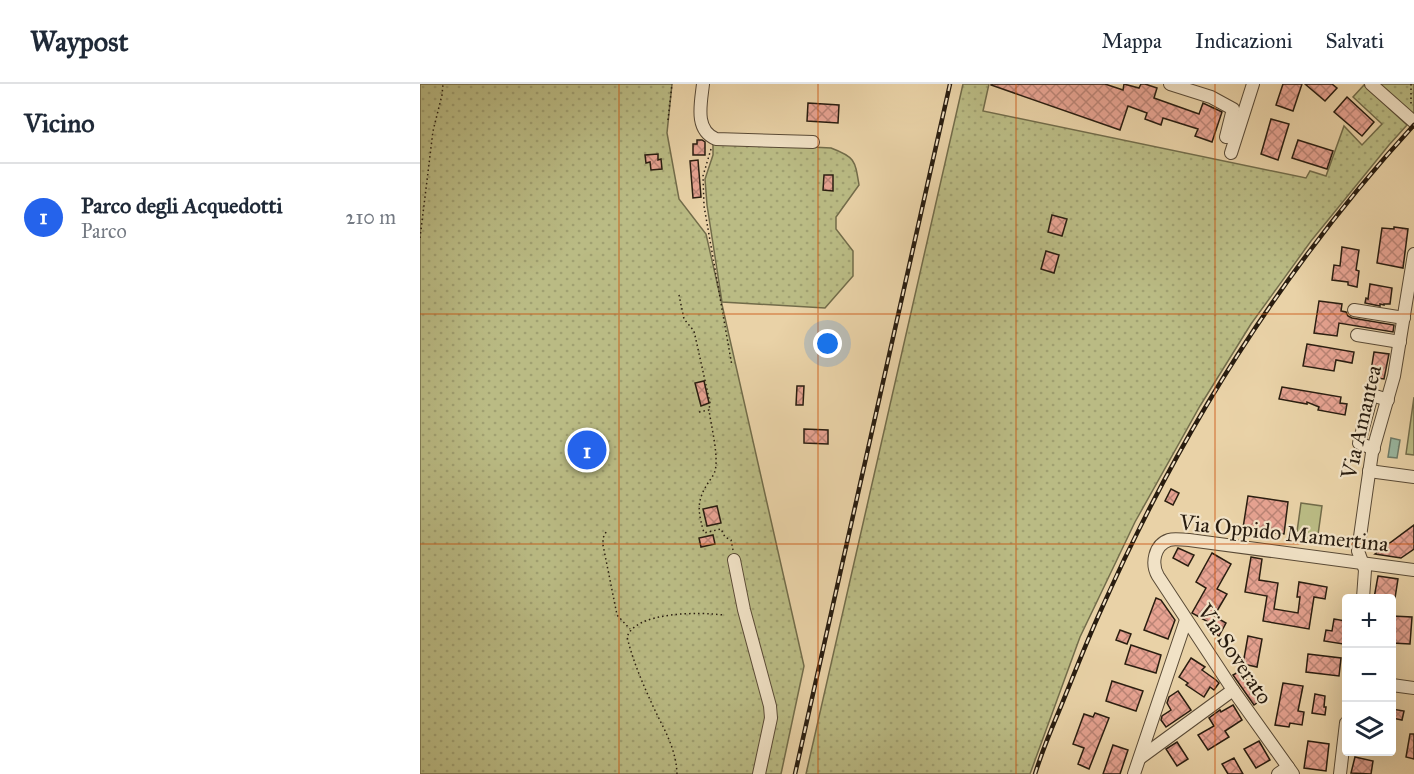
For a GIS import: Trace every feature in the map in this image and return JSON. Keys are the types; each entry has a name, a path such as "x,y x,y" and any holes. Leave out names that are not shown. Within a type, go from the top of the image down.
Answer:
{"street":[{"path":"703,84 701,122 709,136 716,139 813,142"},
{"path":"1170,84 1211,97 1239,112"},
{"path":"1226,137 1253,84"},
{"path":"1371,84 1410,119"},
{"path":"1232,153 1239,112"},
{"name":"Via Amantea","path":"1363,594 1365,572 1358,548 1369,471 1394,376 1411,290 1414,254"},
{"path":"1354,310 1404,318"},
{"path":"1358,335 1400,342"},
{"path":"1369,471 1414,477"},
{"name":"Via Oppido Mamertina","path":"1155,554 1163,543 1175,539 1414,570"},
{"name":"Via Soverato","path":"1155,554 1156,573 1287,772"},
{"path":"734,560 744,610 770,706 771,718 759,774"},
{"path":"1134,774 1186,620"},
{"path":"1396,686 1414,688"},
{"path":"1140,758 1233,690"},
{"path":"1340,774 1342,756"}],"path":[{"path":"420,238 433,131 443,84"},
{"path":"668,120 672,84"},
{"path":"1410,119 1411,84"},
{"path":"709,136 711,148 703,176 704,206 732,366"},
{"path":"679,295 684,319 694,331 710,404 716,457 715,471 698,503 700,520 704,533 721,529 725,537 730,540 734,560"},
{"path":"699,412 709,410"},
{"path":"606,532 603,545 617,615 631,630"},
{"path":"677,774 669,737 637,672 627,637 631,630 640,623 672,616 702,613 723,615"}],"green space":[{"path":"420,84 672,84 667,133 679,199 706,234 804,666 781,774 420,774"},
{"path":"963,84 989,84 983,111 1306,178 1310,171 1326,176 1344,126 1362,145 1382,124 1353,97 1364,85 1407,125 1311,241 1251,324 1200,406 1135,522 1080,637 1030,774 806,774"},
{"path":"1377,84 1414,84 1414,116"},
{"path":"713,142 831,148 852,160 859,185 836,217 836,229 853,251 853,276 825,308 722,302 705,179 713,155"},
{"path":"1414,397 1414,455 1406,454"},
{"path":"1301,503 1322,506 1317,542 1296,539"}],"water":[{"path":"1391,438 1400,440 1397,458 1388,457"}],"building":[{"path":"991,84 1105,84 1123,90 1124,84 1139,88 1141,84 1145,84 1157,88 1154,98 1199,114 1203,103 1222,112 1212,142 1195,136 1198,129 1163,118 1161,125 1145,119 1147,113 1128,106 1120,130"},
{"path":"1283,84 1302,84 1293,111 1276,105"},
{"path":"1305,84 1332,84 1337,88 1325,101"},
{"path":"1347,97 1374,122 1362,136 1334,112"},
{"path":"808,103 839,105 838,123 807,121"},
{"path":"1271,119 1289,124 1278,160 1261,154"},
{"path":"697,140 705,142 705,155 693,155 693,144 697,144"},
{"path":"1298,140 1333,151 1327,169 1292,158"},
{"path":"658,154 662,169 651,170 650,162 646,163 645,155"},
{"path":"698,160 701,197 693,198 690,161"},
{"path":"824,175 833,175 833,191 823,190"},
{"path":"1052,215 1067,219 1062,236 1048,232"},
{"path":"1394,227 1408,229 1403,268 1377,263 1382,228 1394,229"},
{"path":"1342,247 1359,250 1356,270 1359,271 1357,287 1348,285 1348,282 1332,280 1334,265 1340,266"},
{"path":"1046,251 1059,255 1054,273 1041,269"},
{"path":"1370,284 1392,288 1390,304 1380,304 1380,306 1365,303 1366,298 1368,299"},
{"path":"1319,301 1342,304 1341,311 1346,312 1352,318 1394,325 1393,332 1339,323 1337,336 1314,333"},
{"path":"1307,344 1354,352 1352,363 1336,360 1334,371 1303,366"},
{"path":"1374,352 1389,354 1384,379 1370,377"},
{"path":"704,381 709,403 701,406 695,383"},
{"path":"797,386 804,386 803,405 796,405"},
{"path":"1282,387 1341,397 1340,403 1347,404 1345,415 1318,410 1319,407 1307,402 1307,404 1279,399"},
{"path":"804,429 828,430 828,444 804,443"},
{"path":"1171,489 1179,493 1173,505 1165,501"},
{"path":"1248,496 1288,502 1284,534 1243,528"},
{"path":"717,506 721,523 707,526 703,509"},
{"path":"1414,525 1414,549 1401,558 1375,554"},
{"path":"713,535 715,544 701,547 699,538"},
{"path":"1178,548 1194,555 1188,566 1173,558"},
{"path":"1212,553 1231,564 1217,589 1227,594 1214,616 1226,623 1219,636 1207,628 1210,623 1192,613 1206,588 1196,582"},
{"path":"1251,557 1262,559 1259,580 1278,583 1274,609 1298,613 1299,582 1327,587 1325,599 1314,597 1309,629 1263,621 1267,596 1245,592"},
{"path":"1378,576 1398,579 1396,594 1375,594"},
{"path":"1156,598 1161,600 1175,620 1168,639 1144,630"},
{"path":"1396,616 1412,617 1410,644 1396,643"},
{"path":"1334,619 1342,620 1342,644 1324,641 1326,630 1332,631"},
{"path":"1120,630 1131,634 1127,644 1116,640"},
{"path":"1248,636 1262,639 1257,667 1243,664"},
{"path":"1131,645 1161,655 1156,673 1125,664"},
{"path":"1308,654 1341,658 1339,676 1306,672"},
{"path":"1191,658 1205,667 1202,670 1219,683 1214,690 1210,687 1204,697 1186,685 1188,683 1179,677"},
{"path":"1240,671 1261,700 1254,705 1233,675"},
{"path":"1112,681 1143,691 1136,711 1106,701"},
{"path":"1283,683 1303,686 1298,711 1304,712 1302,725 1290,723 1289,727 1275,725"},
{"path":"1178,691 1191,710 1166,727 1161,720 1162,716 1171,710 1167,703 1169,697"},
{"path":"1315,694 1325,696 1325,715 1312,713"},
{"path":"1233,705 1242,720 1225,731 1229,737 1208,750 1198,735 1214,726 1209,718"},
{"path":"1396,710 1404,711 1402,720 1396,719"},
{"path":"1095,713 1109,718 1089,769 1078,764 1084,748 1073,744 1084,714 1093,717"},
{"path":"1410,734 1414,734 1414,759 1406,757"},
{"path":"1259,741 1270,760 1256,768 1244,749"},
{"path":"1308,741 1329,744 1326,771 1304,768"},
{"path":"1177,742 1188,759 1177,766 1166,749"},
{"path":"1113,745 1128,750 1120,774 1103,774"},
{"path":"1355,757 1373,761 1371,774 1351,773"},
{"path":"1234,758 1243,774 1228,774 1222,764"}],"railway":[{"path":"795,774 950,84"},
{"path":"1035,774 1085,647 1131,544 1200,417 1278,295 1321,236 1414,125"}],"place":[{"name":"Parco degli Acquedotti","path":"587,450"}]}
